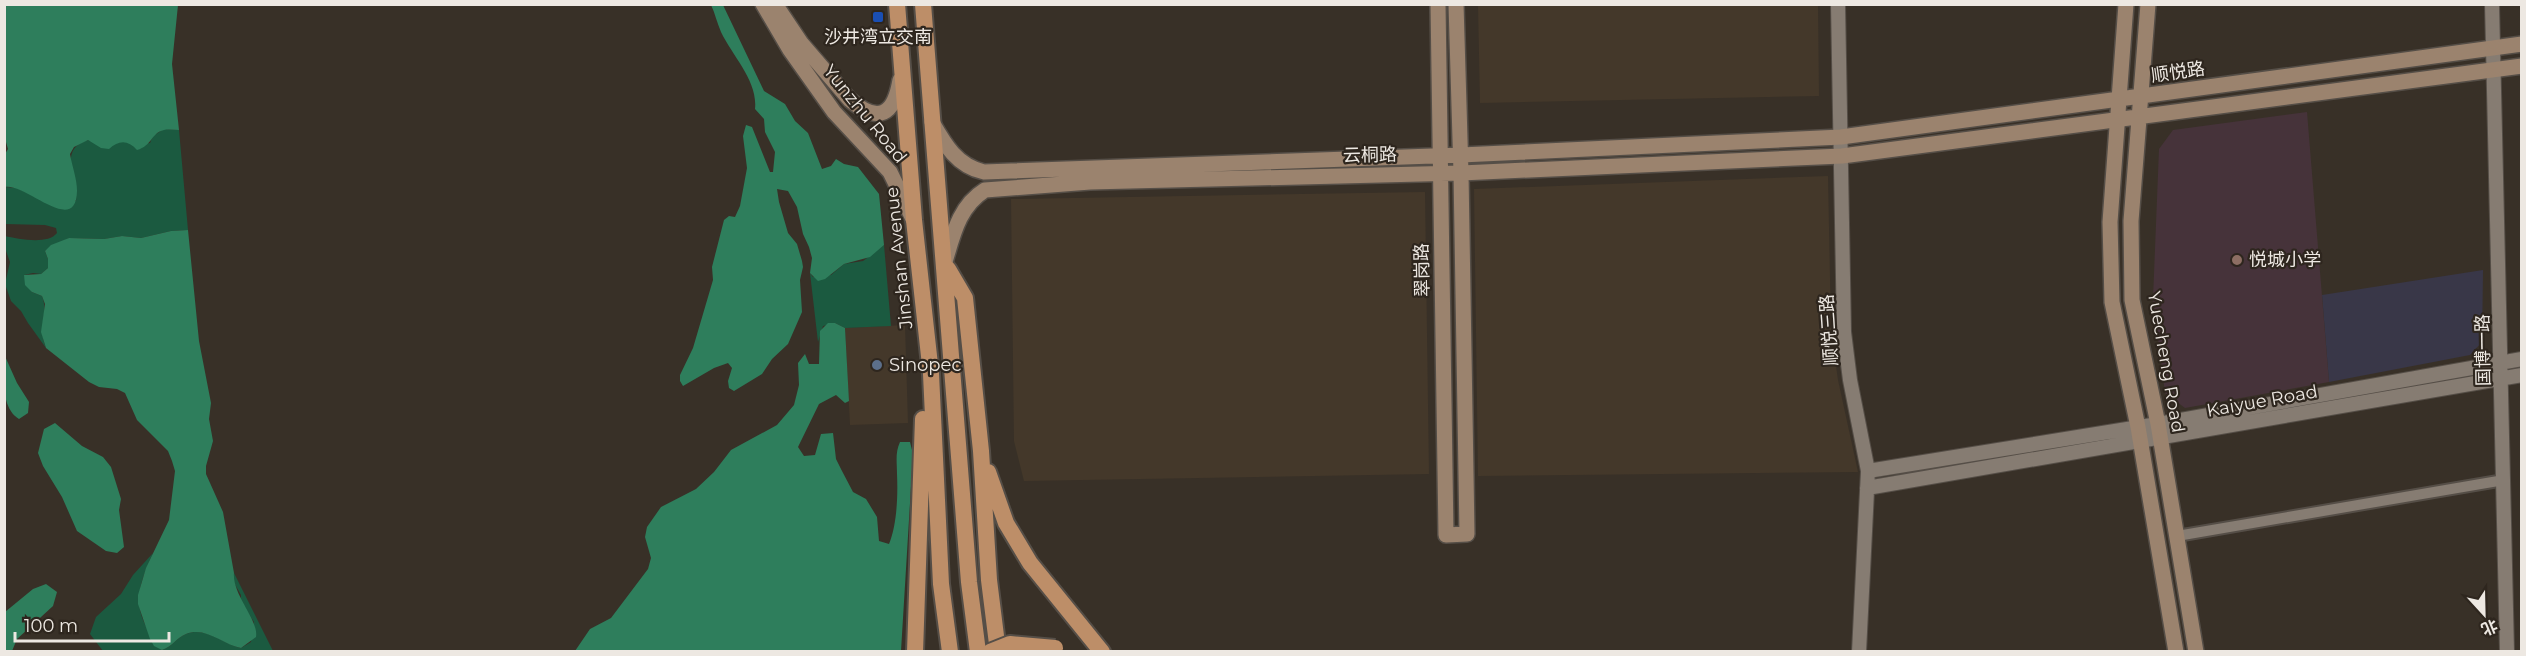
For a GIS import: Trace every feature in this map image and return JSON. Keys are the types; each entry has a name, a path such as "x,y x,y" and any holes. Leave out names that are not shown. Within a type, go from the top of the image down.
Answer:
{"highway":[{"name":"Jinshan Avenue","path":"897,4 914,220 931,374 940,584 950,651"},
{"path":"923,4 969,582 978,651"},
{"path":"944,263 964,298 981,452 989,580 998,651"},
{"path":"913,651 926,340"},
{"path":"981,452 1006,523 1030,562 1102,651"},
{"path":"990,651 1010,644 1058,650"}],"main road":[{"name":"Yunzhu Road","path":"763,4 790,50 834,112 890,172 914,220"},
{"name":"Yunzhu Road","path":"775,4 801,43 850,100 868,112 877,114 893,106 902,71"},
{"name":"翠岗路","path":"1438,4 1446,535 1467,534 1461,173"},
{"path":"1456,4 1461,173"},
{"path":"2126,4 2110,222 2112,302 2139,434 2176,651"},
{"name":"Yuecheng Road","path":"2148,4 2131,221 2132,300 2159,430 2196,651"},
{"name":"顺悦路","path":"1841,137 2522,44"},
{"path":"1842,156 2522,66"},
{"name":"云桐路","path":"931,121 958,159 971,169 984,172 1440,156 1841,137"},
{"name":"云桐路","path":"944,263 964,209 972,198 985,190 1101,182 1441,174 1842,156"}],"street":[{"name":"顺悦三路","path":"1838,4 1844,332 1850,380 1868,471 1859,651"},
{"name":"国博一路","path":"2492,4 2507,651"},
{"name":"Kaiyue Road","path":"1867,488 2522,359"},
{"name":"Kaiyue Road","path":"2159,430 2522,375"},
{"name":"Kaiyue Road","path":"1868,471 2139,434"},
{"path":"2176,536 2504,480"}],"shaded area":[{"path":"1478,5 1818,5 1819,96 1480,103"},
{"name":"悦城小学","path":"2307,112 2329,382 2185,408 2165,393 2153,299 2159,149 2173,130"},
{"path":"1828,176 1831,330 1838,380 1858,472 1478,476 1474,189"},
{"path":"1425,192 1429,474 1024,481 1014,441 1011,199"},
{"path":"2483,270 2482,342 2470,355 2329,382 2322,295"},
{"name":"Sinopec","path":"905,325 908,423 850,425 845,328"}],"green space":[{"path":"5,4 178,5 172,64 179,130 160,132 146,146 137,150 123,142 109,149 101,148 88,140 74,147 70,154 77,191 74,204 68,209 59,209 25,192 5,187 5,154 8,149 4,135"},
{"path":"711,5 723,5 764,91 785,104 795,121 808,133 822,169 831,166 836,159 844,164 858,167 879,194 884,245 870,257 844,264 825,279 818,281 810,273 812,258 803,234 797,207 788,191 777,189 788,233 797,244 802,261 800,280 802,312 788,344 772,359 762,374 734,391 729,388 728,381 732,368 728,363 714,368 683,386 680,375 693,348 713,280 712,267 724,220 729,216 735,217 740,206 747,168 743,136 746,125 752,127 770,172 773,172 775,152 765,132 764,119 755,109 753,89 749,79 721,32"},
{"path":"164,129 179,130 188,230 171,231 141,238 122,236 104,239 69,238 45,251 48,268 41,274 24,275 32,292 42,296 44,302 43,333 46,348 21,311 11,301 5,284 10,262 5,248 5,236 32,240 47,239 57,233 56,228 45,225 5,224 5,187 17,188 40,199 76,201 71,157 73,150 79,144 88,140 100,143 150,143 153,136"},
{"path":"188,230 199,341 211,403 209,419 213,441 206,474 223,512 234,581 256,630 256,637 241,648 201,632 186,634 162,650 154,646 138,604 138,595 146,568 169,520 175,471 172,461 168,451 137,420 125,393 117,389 99,387 89,382 46,348 41,332 45,304 42,296 32,292 25,285 24,275 41,274 48,268 45,251 51,245 69,238 104,239 122,236 141,238 171,231"},
{"path":"884,245 891,326 845,328 835,323 823,326 818,342 810,273 813,277 831,275 844,264 863,261"},
{"path":"828,323 835,323 845,328 849,401 845,403 836,395 819,404 798,447 804,456 815,455 821,434 833,433 836,459 842,471 853,492 866,499 877,517 879,541 889,544 896,510 897,450 900,442 910,442 913,454 901,651 575,651 590,629 611,618 648,569 651,558 645,537 647,527 661,507 696,489 714,472 731,450 777,425 794,405 799,385 798,363 805,354 809,364 819,364 820,331"},
{"path":"4,354 17,383 29,402 28,413 19,419 13,414 6,399"},
{"path":"55,423 82,446 103,457 111,467 121,499 119,510 124,547 117,553 106,551 77,531 62,497 43,466 38,453 44,429"},
{"path":"153,553 142,581 139,603 145,625 162,650 193,632 207,634 241,648 251,642 254,622 241,602 241,595 233,581 234,573 273,651 103,651 90,634 96,617 121,594 133,575"},
{"path":"46,584 57,592 53,606 17,639 12,651 5,651 5,612 33,589"}],"place":[{"name":"沙井湾立交南","path":"878,17"},
{"name":"悦城小学","path":"2237,260"},
{"name":"Sinopec","path":"877,365"}]}
